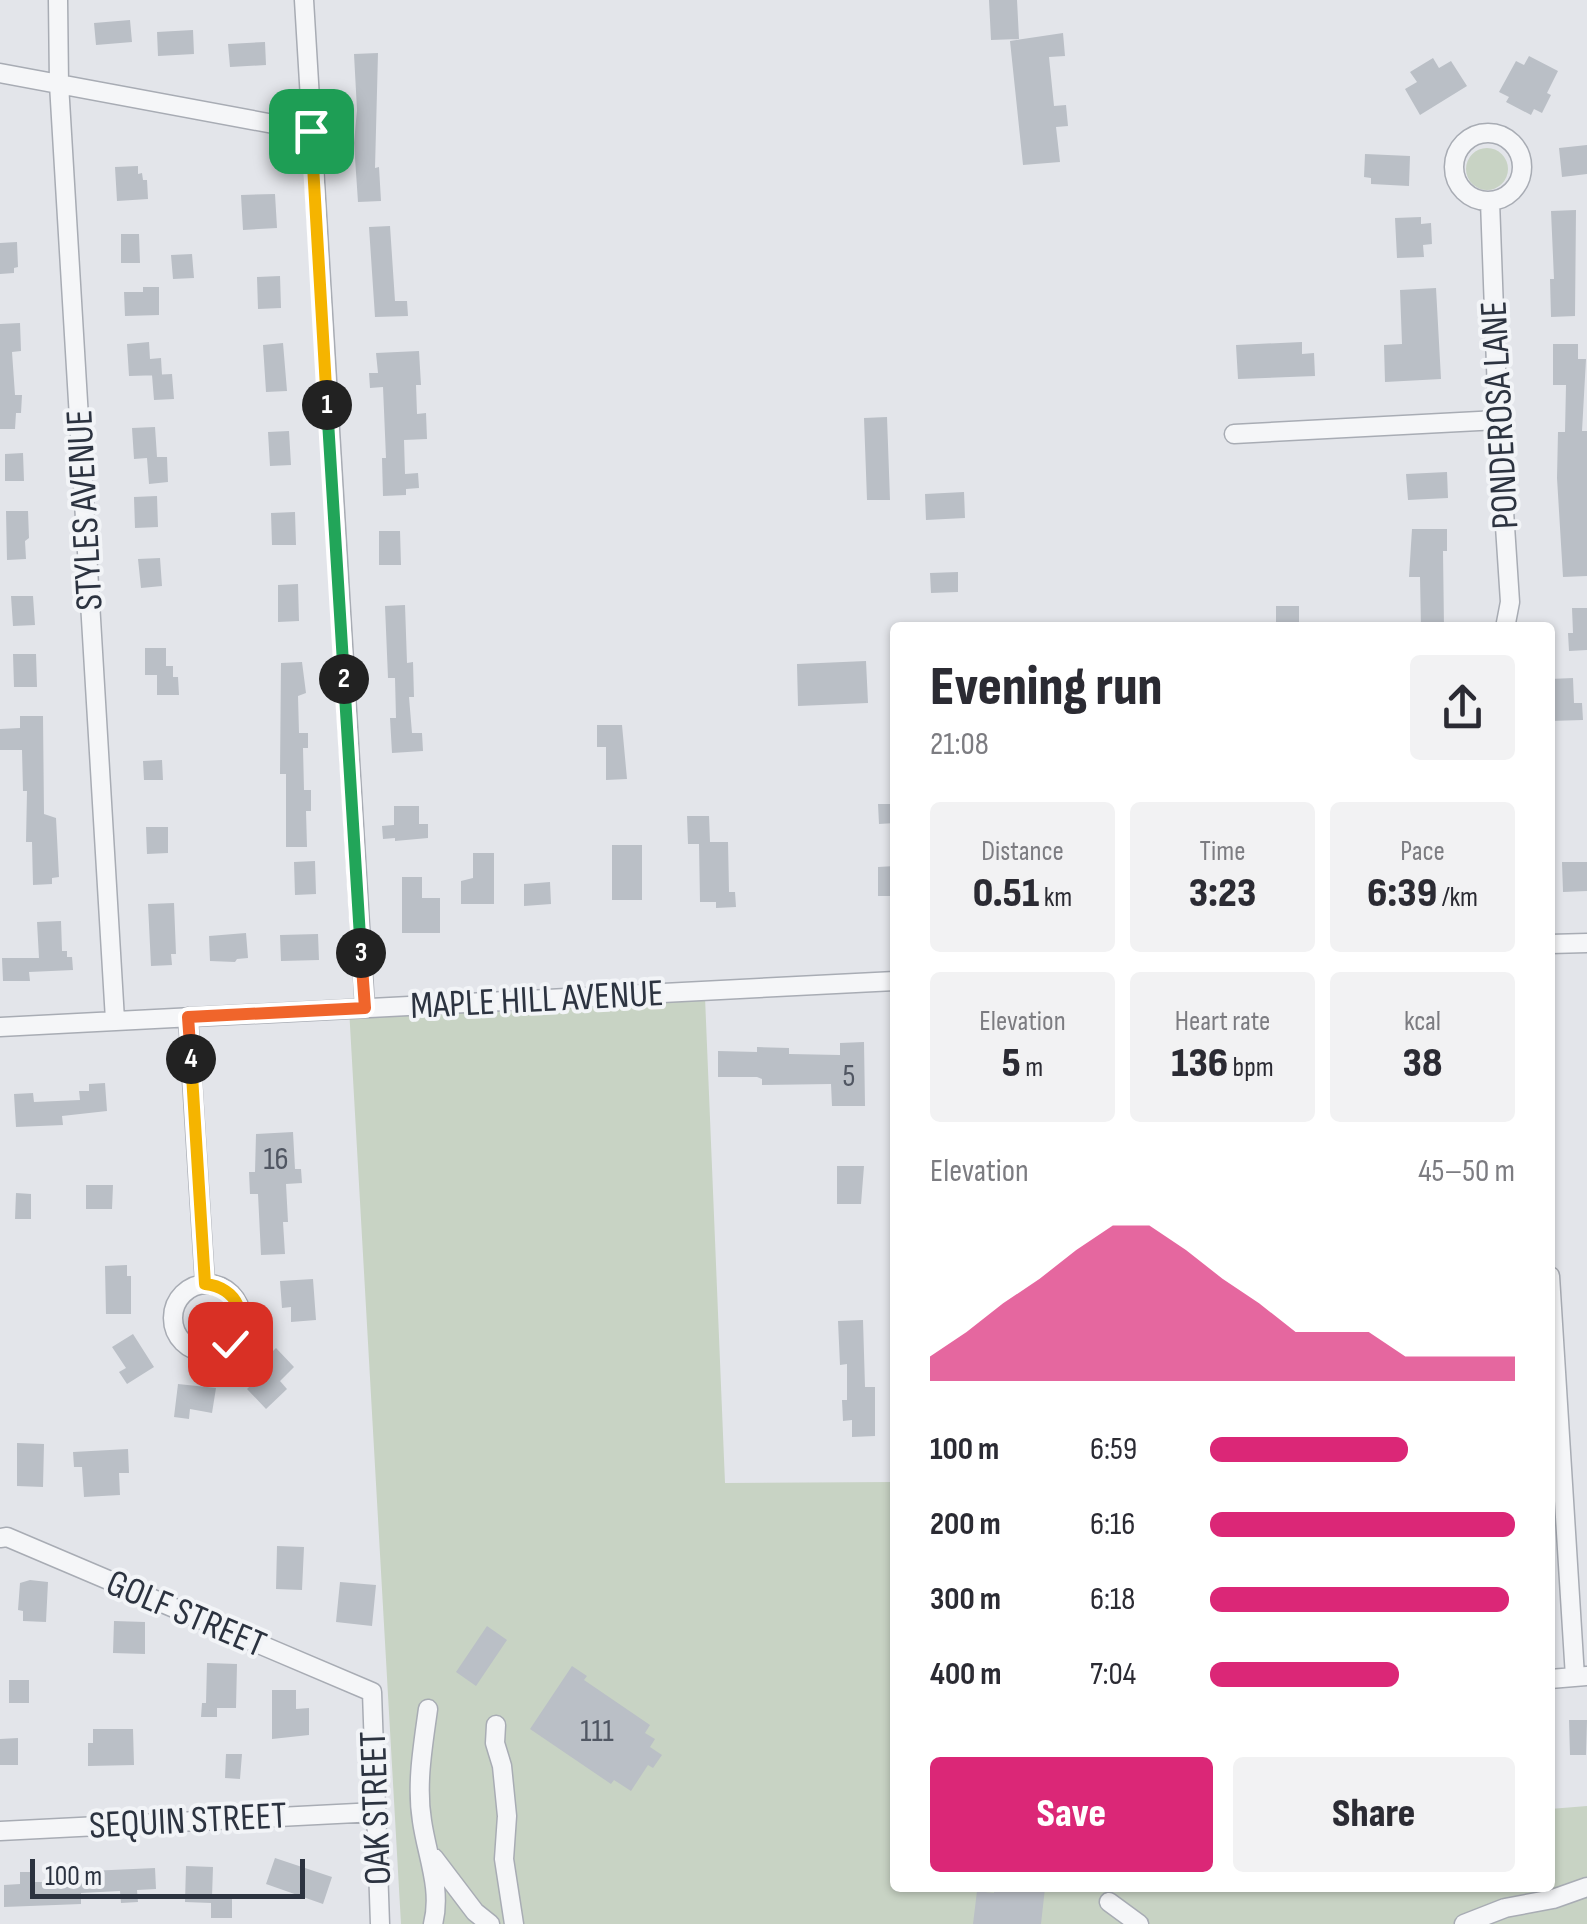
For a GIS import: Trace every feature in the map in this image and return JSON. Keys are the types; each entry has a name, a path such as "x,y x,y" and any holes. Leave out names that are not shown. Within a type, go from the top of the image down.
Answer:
{"street":[{"name":"STYLES AVENUE","path":"58,0 115,1020"},
{"path":"304,0 365,1008"},
{"path":"0,73 311,131"},
{"name":"PONDEROSA LANE","path":"1490,202 1510,602 1506,622"},
{"path":"1234,434 1498,420"},
{"path":"1555,944 1587,943"},
{"name":"MAPLE HILL AVENUE","path":"0,1027 890,981"},
{"path":"188,1017 205,1284"},
{"path":"1555,1341 1581,1676 1555,1679"},
{"name":"GOLF STREET","path":"0,1538 372,1692"},
{"name":"OAK STREET","path":"372,1692 380,1924"},
{"path":"428,1709 420,1781 421,1819 436,1894 432,1924"},
{"path":"496,1726 495,1742 508,1816 504,1860 514,1924"},
{"name":"SEQUIN STREET","path":"0,1831 376,1812"},
{"path":"428,1850 461,1895 490,1924"},
{"path":"1464,1924 1505,1908 1553,1899 1587,1887"},
{"path":"1109,1902 1139,1924"}],"green space":[{"path":"1487,148 1501,155 1508,169 1501,183 1487,190 1473,183 1466,169 1473,155"},
{"path":"705,997 725,1483 890,1482 890,1892 1555,1892 1555,1809 1587,1806 1587,1924 401,1924 349,1008"}],"building":[{"path":"989,0 1017,0 1019,39 991,40"},
{"path":"130,20 132,42 96,45 94,23"},
{"path":"193,30 194,54 158,56 157,32"},
{"path":"1063,33 1065,56 1049,57 1054,106 1066,105 1068,126 1056,127 1060,162 1023,165 1010,41"},
{"path":"265,42 266,65 230,67 228,44"},
{"path":"378,53 375,168 379,167 381,201 358,202 354,54"},
{"path":"1529,56 1558,71 1542,113 1534,109 1531,115 1506,102 1509,97 1499,92 1516,61 1524,65"},
{"path":"1433,58 1439,68 1451,61 1467,86 1420,115 1405,89 1417,82 1410,72"},
{"path":"1587,145 1587,174 1562,177 1559,148"},
{"path":"1365,154 1410,156 1409,186 1371,184 1371,178 1364,177"},
{"path":"138,166 138,174 142,173 143,180 147,180 148,199 117,201 115,167"},
{"path":"275,194 277,228 243,230 241,195"},
{"path":"1576,210 1575,316 1551,317 1551,211"},
{"path":"1421,217 1421,224 1431,223 1432,244 1423,245 1424,257 1397,258 1395,218"},
{"path":"390,226 395,301 407,301 408,316 375,317 369,227"},
{"path":"121,234 139,234 140,263 121,263"},
{"path":"17,242 18,267 14,273 0,274 0,243"},
{"path":"192,254 194,278 173,279 171,255"},
{"path":"280,276 281,308 258,309 257,277"},
{"path":"143,287 159,287 159,315 125,316 124,292 143,292"},
{"path":"1436,288 1441,379 1385,382 1384,345 1402,344 1400,290"},
{"path":"20,323 21,351 12,352 15,395 22,395 21,413 16,413 15,429 0,429 0,324"},
{"path":"149,342 150,359 161,358 162,375 129,376 127,344"},
{"path":"1302,342 1302,354 1314,353 1315,376 1238,379 1236,345"},
{"path":"283,343 287,391 266,392 263,345"},
{"path":"1553,344 1578,344 1578,359 1586,359 1582,431 1587,431 1587,576 1563,577 1557,478 1558,432 1565,432 1566,385 1553,385"},
{"path":"419,351 421,385 416,385 417,414 426,413 427,439 404,440 405,474 418,473 419,488 406,489 406,495 383,496 383,387 370,388 369,373 378,373 376,353"},
{"path":"172,374 174,399 154,400 152,375"},
{"path":"887,417 890,500 867,500 864,418"},
{"path":"155,427 157,457 167,457 168,482 149,484 147,458 134,459 132,428"},
{"path":"289,431 291,465 270,466 268,432"},
{"path":"23,453 24,481 5,481 5,454"},
{"path":"1447,472 1448,498 1408,500 1406,474"},
{"path":"964,492 965,518 926,520 925,494"},
{"path":"157,496 158,527 135,528 134,497"},
{"path":"6,511 28,511 26,559 7,560"},
{"path":"295,512 296,545 272,545 271,513"},
{"path":"1412,529 1447,529 1447,551 1443,551 1444,622 1421,622 1420,577 1409,577"},
{"path":"379,531 400,531 401,565 379,565"},
{"path":"160,558 162,586 141,588 138,559"},
{"path":"958,572 958,592 931,593 930,573"},
{"path":"298,584 299,621 278,622 278,585"},
{"path":"11,596 33,596 35,625 13,626"},
{"path":"405,605 407,663 413,662 414,697 409,697 412,733 422,733 423,751 392,753 390,718 396,718 395,678 388,678 385,606"},
{"path":"1276,606 1299,606 1299,622 1276,622"},
{"path":"1572,608 1587,608 1587,650 1569,651"},
{"path":"145,648 166,648 166,666 173,666 173,677 178,677 179,695 157,695 157,675 145,675"},
{"path":"13,654 36,654 37,687 14,687"},
{"path":"866,661 868,703 798,706 797,664"},
{"path":"302,662 306,693 298,696 299,733 308,733 308,748 303,748 304,790 311,790 311,811 306,811 307,847 286,847 286,774 280,774 281,663"},
{"path":"1573,678 1574,703 1582,703 1583,720 1555,721 1555,679"},
{"path":"20,716 43,716 44,814 56,818 59,877 52,878 52,884 33,885 32,842 26,842 27,791 23,791 22,750 0,750 0,729 20,728"},
{"path":"597,725 622,725 627,779 606,780 606,747 597,747"},
{"path":"162,760 163,780 144,780 143,761"},
{"path":"878,804 890,804 890,823 879,824"},
{"path":"394,806 419,806 419,824 428,824 428,838 383,839 382,826 394,825"},
{"path":"687,816 709,816 710,842 728,842 729,892 735,892 736,907 716,908 716,902 700,902 699,844 688,844"},
{"path":"146,827 168,827 168,853 147,854"},
{"path":"612,845 642,845 642,900 612,900"},
{"path":"473,853 494,853 494,904 461,904 461,881 473,878"},
{"path":"315,861 316,894 295,895 294,862"},
{"path":"1562,862 1587,862 1587,891 1563,892"},
{"path":"890,866 890,896 878,896 878,867"},
{"path":"402,877 422,877 422,898 440,898 440,933 402,933"},
{"path":"550,882 551,904 524,906 524,884"},
{"path":"174,903 176,954 171,954 172,965 151,966 148,904"},
{"path":"61,921 62,951 72,957 73,970 29,972 30,981 3,981 2,958 39,958 37,922"},
{"path":"246,933 248,958 210,961 209,936"},
{"path":"318,934 319,960 281,961 280,935"},
{"path":"864,1042 865,1106 832,1106 831,1084 762,1085 762,1079 757,1077 718,1077 718,1051 789,1048 789,1054 840,1055 840,1043"},
{"path":"105,1083 107,1111 62,1116 63,1125 16,1127 14,1094 33,1093 34,1102 80,1100 79,1091 89,1091 89,1084"},
{"path":"293,1132 295,1169 301,1169 302,1183 286,1184 285,1254 261,1255 258,1194 250,1194 249,1172 255,1172 256,1134"},
{"path":"837,1166 864,1166 861,1204 837,1204"},
{"path":"86,1185 113,1185 112,1209 86,1209"},
{"path":"16,1193 31,1194 31,1219 15,1219"},
{"path":"127,1265 127,1276 131,1276 131,1314 106,1314 105,1266"},
{"path":"313,1279 316,1320 291,1322 291,1307 282,1308 280,1281"},
{"path":"863,1320 865,1387 875,1387 875,1436 852,1437 852,1420 843,1421 847,1364 840,1365 838,1321"},
{"path":"133,1334 154,1367 127,1384 119,1372 126,1368 112,1347"},
{"path":"276,1348 294,1367 280,1381 287,1389 266,1409 247,1389 260,1376 254,1370"},
{"path":"178,1384 216,1388 212,1413 190,1409 189,1419 174,1417"},
{"path":"17,1443 44,1444 43,1487 17,1486"},
{"path":"128,1449 129,1473 119,1473 120,1495 84,1497 82,1467 74,1467 73,1452"},
{"path":"277,1546 304,1547 302,1590 276,1589"},
{"path":"48,1582 46,1622 23,1621 23,1611 18,1610 20,1583"},
{"path":"340,1582 376,1585 372,1626 336,1622"},
{"path":"114,1621 145,1622 145,1654 113,1653"},
{"path":"487,1626 507,1640 476,1686 456,1672"},
{"path":"207,1663 237,1664 236,1708 217,1708 217,1717 201,1717 202,1703 206,1703"},
{"path":"572,1666 587,1676 584,1680 650,1725 645,1733 655,1739 650,1747 662,1755 653,1768 648,1765 631,1791 614,1780 611,1784 530,1729"},
{"path":"9,1680 29,1680 29,1703 9,1703"},
{"path":"272,1690 296,1690 296,1709 309,1708 309,1735 272,1739"},
{"path":"1569,1720 1587,1720 1586,1755 1570,1755"},
{"path":"93,1729 133,1729 134,1765 88,1766 88,1743 93,1743"},
{"path":"18,1738 18,1765 0,1765 0,1739"},
{"path":"226,1754 242,1754 240,1779 225,1778"},
{"path":"275,1858 332,1877 323,1904 266,1884"},
{"path":"186,1866 213,1867 212,1897 232,1897 232,1918 211,1918 211,1903 185,1902"},
{"path":"155,1868 156,1889 137,1890 138,1902 121,1903 120,1891 81,1893 81,1904 4,1907 4,1885 20,1884 20,1872 35,1872 35,1882 68,1882 68,1872"},
{"path":"977,1892 1045,1892 1041,1924 973,1924"}],"route":[{"path":"230,1344 240,1326 238,1305 225,1289 205,1284 188,1017 365,1008 311,131"}]}
